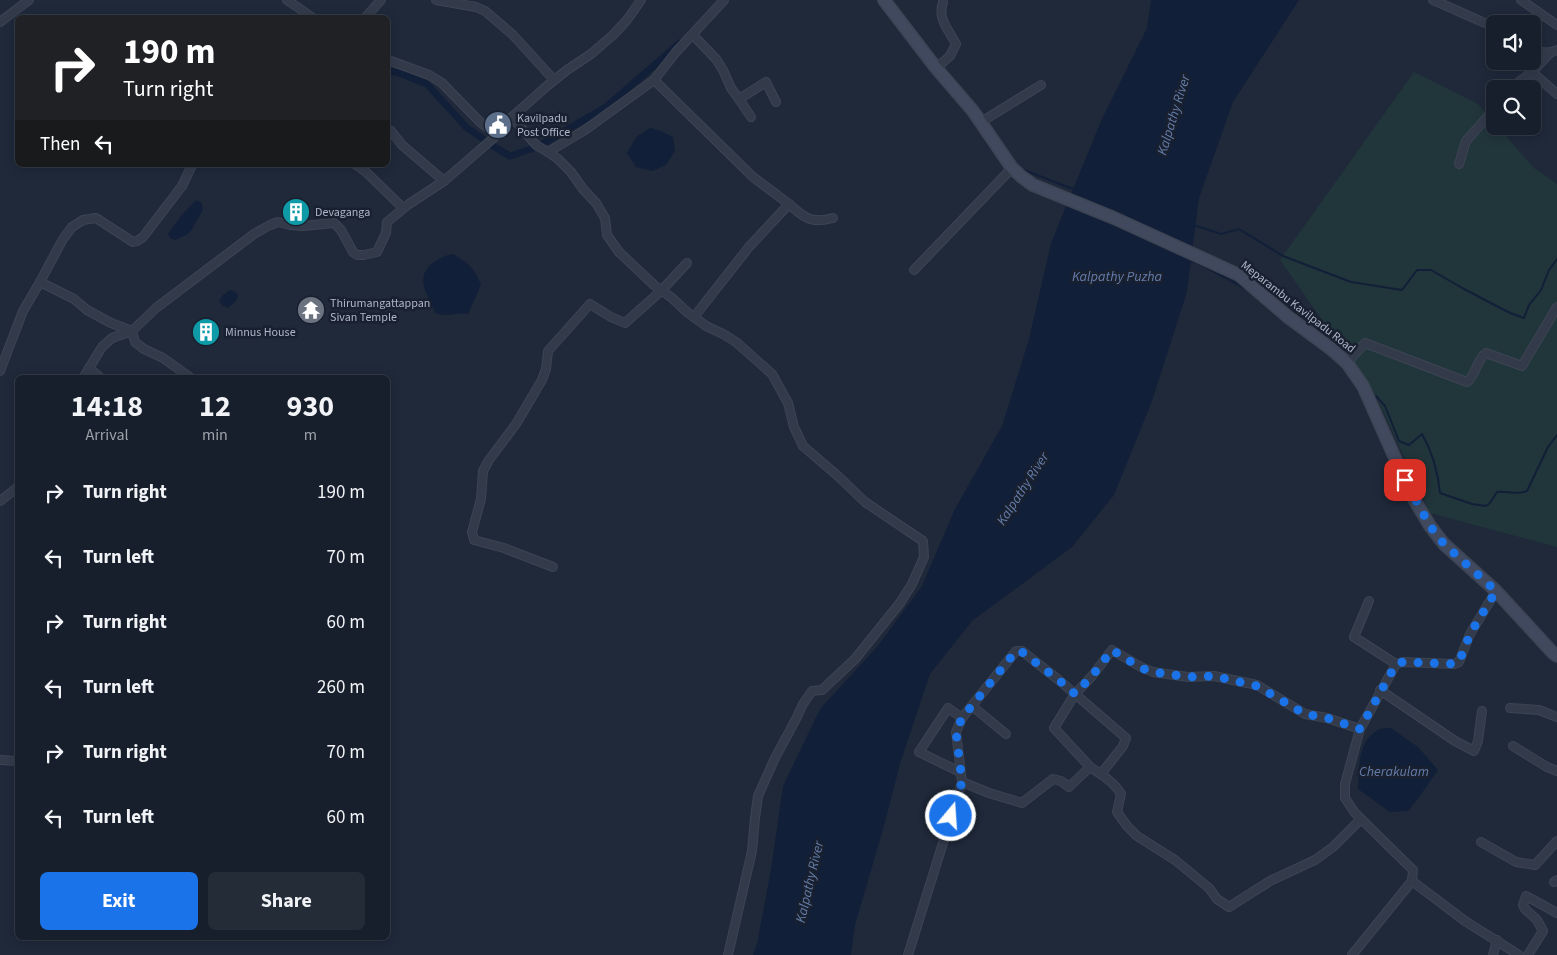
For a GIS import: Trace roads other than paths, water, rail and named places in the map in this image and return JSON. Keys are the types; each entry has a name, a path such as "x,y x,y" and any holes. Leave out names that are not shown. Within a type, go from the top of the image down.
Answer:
{"main road":[{"name":"Meparambu Kavilpadu Road","path":"884,0 936,68 968,104 1012,168 1022,177 1033,185 1114,218 1239,275 1288,317 1347,363 1363,386 1412,494 1430,526 1444,544 1496,591 1553,654 1557,656"}],"street":[{"path":"0,22 29,0"},
{"path":"287,0 309,15"},
{"path":"368,15 381,0"},
{"path":"436,0 476,6 485,11 513,35 554,80"},
{"path":"85,375 102,347 112,338 132,331 159,306 236,247 270,225 278,222 303,226 334,223 341,230 353,252 357,255 377,252 386,233 387,222 403,208 444,181 554,80 613,36 640,0"},
{"path":"548,152 585,130 654,80 676,52 724,0"},
{"path":"1433,0 1486,25"},
{"path":"1520,0 1557,25"},
{"path":"936,68 950,56 956,44 942,21 940,10 943,2"},
{"path":"693,35 716,59 723,70 730,88 751,117"},
{"path":"1541,52 1554,51"},
{"path":"1522,80 1554,51"},
{"path":"390,61 429,75 442,83 481,123 497,134"},
{"path":"1532,72 1557,94"},
{"path":"654,80 754,177 789,204 809,219 820,221 834,218"},
{"path":"739,99 766,82 776,102"},
{"path":"981,122 1041,85"},
{"path":"512,117 536,146 558,158 596,203 605,218 607,235 619,252 661,291 706,326 736,342 772,374 788,403 794,427 803,446 839,476 865,502 923,541 924,557 912,584 900,603 855,658 822,690 812,691 803,704 775,758 758,796 752,851 728,955"},
{"path":"1459,164 1466,141 1486,118"},
{"path":"391,131 402,145 444,181"},
{"path":"0,371 23,311 63,238 72,227 83,220 96,218 132,242 137,241 143,237 182,186 191,167"},
{"path":"359,167 403,208"},
{"path":"914,270 1012,168"},
{"path":"694,317 749,247 789,204"},
{"path":"553,567 504,548 474,540 472,532 481,499 483,471 516,424 542,380 546,369 548,351 590,304 611,317 626,323 661,291 687,263"},
{"path":"40,282 74,299 87,310 111,323 132,331"},
{"path":"1347,363 1365,343 1467,382 1472,378 1480,357 1486,353 1522,366 1557,307"},
{"path":"132,331 135,342 144,349 163,358 187,375"},
{"path":"89,368 97,375"},
{"path":"0,501 15,489"},
{"path":"1352,955 1412,882 1413,870 1361,819 1346,798 1345,784 1360,729 1396,664 1403,662 1454,664 1459,662 1470,634 1496,591"},
{"path":"1369,601 1354,637 1396,664"},
{"path":"1360,729 1327,718 1305,714 1257,686 1214,676 1188,677 1153,672 1141,668 1112,650 1075,694 1054,728 1090,767 1118,788 1121,794 1117,812 1127,826 1137,836 1175,860 1229,907 1270,881 1315,860 1333,847 1361,819"},
{"path":"908,955 962,782 956,732 962,718 1016,651 1022,652 1060,681 1126,738 1123,746 1101,774"},
{"path":"1380,690 1461,745 1474,751 1478,740 1482,711"},
{"path":"972,706 1006,734"},
{"path":"960,772 919,752 948,708 962,718"},
{"path":"1510,708 1539,710 1557,717"},
{"path":"1512,746 1557,771"},
{"path":"0,760 15,762"},
{"path":"962,782 1022,803 1053,779 1061,781 1069,787 1090,767"},
{"path":"1481,842 1516,862 1535,866 1557,841"},
{"path":"1412,882 1465,920 1520,955"},
{"path":"1528,955 1544,931 1537,920 1525,909 1523,905 1526,896 1557,913"},
{"path":"1493,955 1498,940"}],"water":[{"name":"Kalpathy Puzha","path":"1151,0 1299,0 1233,102 1199,198 1187,292 1152,401 1114,495 1072,547 972,621 930,674 900,764 855,925 851,955 753,955 757,944 771,869 783,786 820,709 877,647 922,586 955,509 1002,426 1029,339 1051,243 1101,121 1147,28"},
{"path":"650,128 673,137 675,151 666,165 652,171 636,167 627,153 636,137"},
{"path":"196,200 201,202 203,210 192,229 188,234 175,240 170,238 168,234"},
{"path":"453,254 471,267 481,285 468,314 445,315 435,313 424,286 424,274 428,268 439,259"},
{"path":"230,290 236,292 238,296 236,301 228,308 219,301"},
{"name":"Cherakulam","path":"1391,728 1418,747 1438,770 1408,811 1390,812 1358,789 1360,757 1365,743 1377,730"}],"waterway":[{"path":"544,143 606,107 680,43"},
{"path":"390,71 427,84 466,127 510,156 531,149"},
{"path":"1024,170 1073,189"},
{"path":"1194,225 1221,234 1239,229 1283,256 1351,282 1402,290 1417,270 1431,270 1510,313 1524,318 1529,305 1541,290 1549,270 1557,259"},
{"path":"1189,261 1198,263 1250,291"},
{"path":"1374,399 1376,396 1385,406 1399,441 1409,445 1422,434 1434,463 1440,493 1472,504 1486,506 1497,492 1519,493 1527,491 1548,447 1557,435"}],"place":[{"name":"Kavilpadu Post Office","path":"498,125"},
{"name":"Devaganga","path":"296,212"},
{"name":"Thirumangattappan Sivan Temple","path":"311,310"},
{"name":"Minnus House","path":"206,332"}],"water label":[{"name":"Kalpathy River","path":"1174,115"},
{"name":"Kalpathy River","path":"1023,489"},
{"name":"Kalpathy River","path":"810,882"}]}
